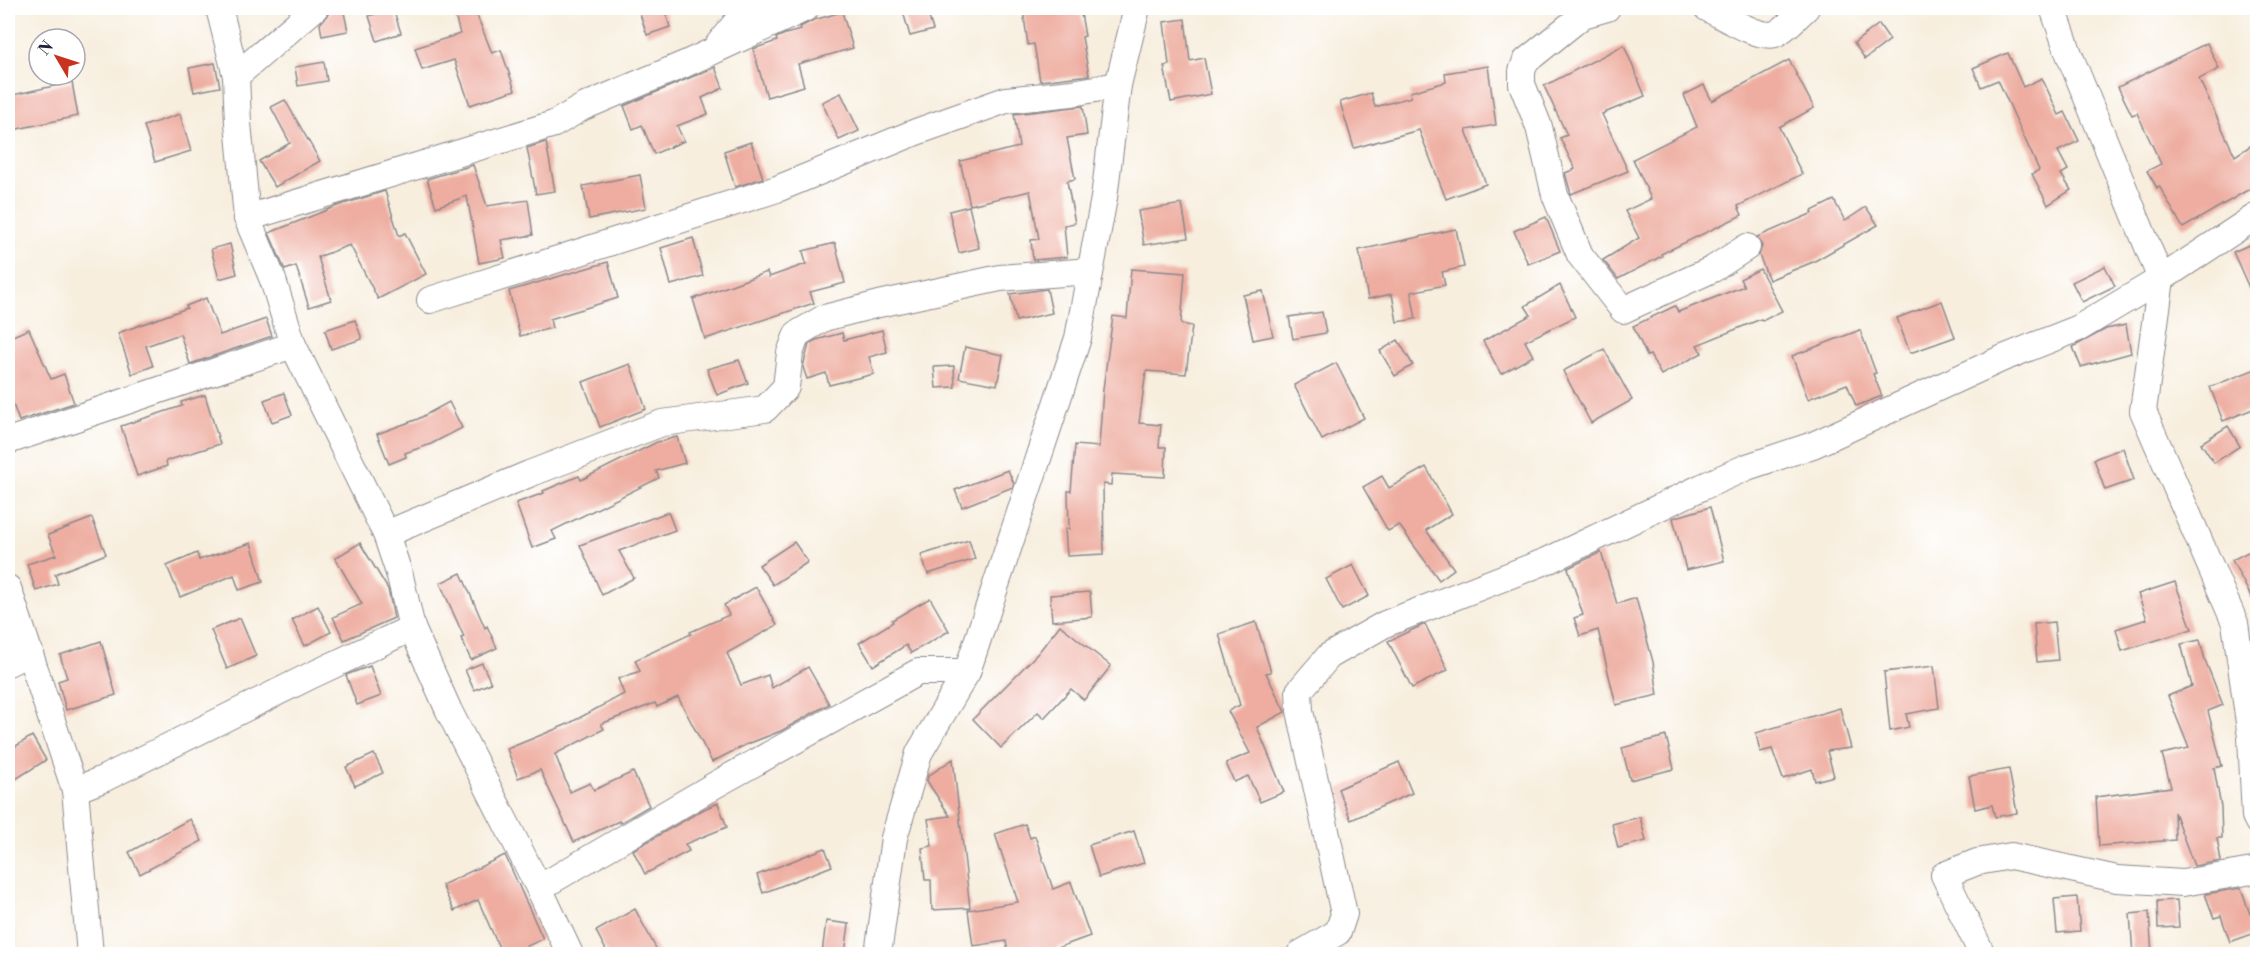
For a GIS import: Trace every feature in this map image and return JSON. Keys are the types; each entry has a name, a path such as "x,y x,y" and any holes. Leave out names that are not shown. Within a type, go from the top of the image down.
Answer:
{"street":[{"path":"219,8 236,76 238,123 248,218 273,280 294,345 386,534 400,576 412,628 449,711 570,954"},
{"path":"236,76 315,8"},
{"path":"714,50 748,8"},
{"path":"248,218 554,123 583,107 806,8"},
{"path":"878,954 894,838 919,753 967,672 1078,338 1104,198 1118,85 1137,8"},
{"path":"1607,8 1581,11 1526,61 1522,71 1522,84 1539,127 1555,195 1580,255 1623,310 1713,269 1747,247"},
{"path":"1707,8 1734,24 1765,35 1776,35 1806,8"},
{"path":"2054,8 2069,54 2161,279 2143,411 2235,623 2251,737 2255,816 2258,822"},
{"path":"430,300 777,189 916,132 1006,100 1072,93 1118,85"},
{"path":"1300,954 1338,932 1344,914 1300,711 1299,691 1329,656 1385,624 1549,560 1747,467 1813,445 2001,359 2079,328 2161,279 2258,215"},
{"path":"386,534 530,474 662,423 765,409 786,387 790,353 797,334 824,318 1000,278 1090,271"},
{"path":"8,441 294,345"},
{"path":"8,588 19,657 75,790 90,954"},
{"path":"75,790 104,779 310,676 412,628"},
{"path":"539,888 715,785 918,672 967,672"},
{"path":"1982,954 1944,875 1977,862 2011,856 2117,879 2183,882 2258,870"}],"building":[{"path":"343,8 348,31 322,36 320,24 330,9"},
{"path":"393,8 401,33 377,41 369,16"},
{"path":"453,8 474,8 492,53 501,50 515,90 470,105 454,60 422,70 415,48 460,34"},
{"path":"638,8 664,8 670,27 647,35"},
{"path":"902,8 926,8 933,30 910,36"},
{"path":"1080,8 1085,36 1082,37 1089,75 1040,81 1034,44 1028,45 1023,10"},
{"path":"842,12 853,48 798,64 804,86 767,97 753,49 777,41 776,38 785,34 801,30 800,27 814,20"},
{"path":"1185,19 1190,61 1204,58 1211,94 1171,102 1164,66 1169,65 1164,22"},
{"path":"1879,24 1890,40 1865,59 1854,43"},
{"path":"2207,43 2219,69 2199,79 2235,156 2258,141 2258,184 2183,228 2159,186 2157,188 2147,171 2161,164 2137,113 2132,115 2118,87"},
{"path":"1624,45 1645,96 1602,114 1628,171 1571,194 1565,173 1575,169 1560,138 1567,135 1544,86"},
{"path":"2008,53 2023,87 2042,78 2059,115 2065,112 2079,141 2058,151 2068,170 2061,174 2071,190 2048,205 2032,174 2039,170 1998,80 1981,87 1973,68"},
{"path":"1789,60 1814,108 1779,127 1802,174 1738,206 1742,215 1661,254 1662,256 1618,279 1603,260 1639,238 1625,211 1651,199 1633,159 1697,127 1684,95 1704,85 1712,101"},
{"path":"324,62 327,81 298,86 295,67"},
{"path":"215,63 220,87 194,92 189,68"},
{"path":"1488,66 1496,125 1466,130 1486,184 1446,199 1419,130 1354,148 1340,102 1371,93 1375,107 1411,97 1410,92 1446,82 1445,73"},
{"path":"715,67 723,88 702,98 708,114 677,126 684,141 654,154 642,125 633,129 624,106"},
{"path":"49,87 73,87 78,116 8,131 8,96"},
{"path":"841,93 859,131 839,140 822,102"},
{"path":"285,100 320,161 275,187 259,161 290,143 271,107"},
{"path":"1083,106 1087,135 1067,138 1075,179 1067,181 1075,223 1064,225 1067,257 1033,260 1031,240 1039,239 1030,191 970,205 960,161 1019,147 1014,114"},
{"path":"180,114 191,151 155,162 144,126"},
{"path":"546,142 555,191 536,194 527,148"},
{"path":"751,142 763,178 735,187 724,151"},
{"path":"473,165 487,206 528,200 533,235 501,240 505,258 479,263 467,196 436,207 427,179"},
{"path":"640,175 646,208 589,219 583,186"},
{"path":"385,191 399,236 405,233 426,274 378,299 350,245 318,257 331,300 309,307 296,266 285,270 269,233 337,206"},
{"path":"1834,200 1845,221 1866,207 1878,225 1813,262 1769,280 1759,255 1762,246 1757,237 1813,213 1812,211"},
{"path":"1182,204 1188,238 1144,245 1138,211"},
{"path":"969,206 979,248 959,253 949,211"},
{"path":"1546,217 1560,251 1528,264 1514,231"},
{"path":"1456,229 1464,267 1442,272 1445,285 1411,292 1416,319 1397,322 1392,294 1368,299 1359,250"},
{"path":"693,238 703,276 671,285 661,248"},
{"path":"2258,241 2258,308 2233,252"},
{"path":"835,243 845,283 810,292 814,303 705,339 693,299 767,272 769,277 806,264 803,251"},
{"path":"230,244 237,274 219,279 211,249"},
{"path":"608,262 618,298 550,319 552,328 520,336 509,291"},
{"path":"2105,266 2115,286 2082,302 2072,282"},
{"path":"1131,269 1185,273 1181,324 1192,326 1186,374 1146,371 1139,423 1161,425 1159,447 1166,447 1165,477 1112,474 1111,485 1103,484 1104,554 1067,556 1065,529 1069,529 1068,491 1071,491 1075,445 1099,447 1103,389 1113,316 1127,318"},
{"path":"1760,269 1782,311 1762,321 1761,319 1697,345 1702,353 1661,375 1650,355 1647,356 1633,326 1675,306 1678,312 1744,286 1740,279"},
{"path":"1560,285 1575,317 1525,341 1533,356 1501,374 1483,341 1531,315 1525,306"},
{"path":"1047,289 1052,313 1016,321 1010,294"},
{"path":"1263,291 1273,336 1253,340 1243,295"},
{"path":"206,298 220,335 266,319 272,336 190,364 180,334 146,346 153,366 132,374 118,333 187,308 186,306"},
{"path":"1942,301 1955,337 1910,353 1897,318"},
{"path":"1322,312 1326,333 1293,339 1289,317"},
{"path":"355,320 362,339 331,349 325,330"},
{"path":"2126,325 2131,353 2081,367 2073,347 2106,329"},
{"path":"29,329 51,379 64,374 74,403 19,421 8,390 8,338"},
{"path":"882,330 887,352 869,357 874,374 829,385 826,373 807,379 803,367 809,344 842,333 844,340"},
{"path":"1860,330 1882,396 1856,406 1847,384 1808,399 1792,356"},
{"path":"1398,340 1413,365 1395,376 1380,351"},
{"path":"965,347 1003,355 997,385 959,378"},
{"path":"1604,349 1632,400 1591,423 1563,371"},
{"path":"739,360 748,383 717,395 707,369"},
{"path":"1336,363 1364,418 1322,440 1294,385"},
{"path":"630,364 646,409 600,427 583,382"},
{"path":"954,366 955,387 936,388 934,367"},
{"path":"2258,368 2258,407 2223,421 2210,387"},
{"path":"284,393 292,415 272,422 264,400"},
{"path":"205,395 220,444 166,461 167,466 137,476 121,426 182,406 181,402"},
{"path":"449,402 462,428 431,444 405,453 406,457 389,464 377,434 418,419"},
{"path":"2228,426 2240,446 2214,463 2201,443"},
{"path":"677,437 685,463 656,471 659,478 552,531 556,539 532,548 516,503 544,493 543,491 579,476 581,480 657,442"},
{"path":"2123,448 2134,480 2105,490 2094,459"},
{"path":"1426,467 1452,514 1426,530 1454,569 1439,580 1399,525 1388,531 1363,487 1382,476 1389,488"},
{"path":"1008,470 1014,484 1013,487 962,507 955,490"},
{"path":"1710,507 1724,561 1686,570 1673,518"},
{"path":"668,512 675,530 619,551 634,578 602,595 580,545"},
{"path":"92,518 106,554 55,574 58,584 36,591 27,564 56,555 48,535"},
{"path":"969,540 975,559 928,574 921,555"},
{"path":"794,542 808,562 773,585 759,565"},
{"path":"251,543 263,582 239,590 234,575 180,597 167,566 197,553 199,560"},
{"path":"360,543 388,589 394,618 344,640 333,617 362,604 335,558"},
{"path":"2258,547 2258,610 2232,560"},
{"path":"1601,552 1617,604 1636,598 1653,662 1658,695 1616,705 1598,630 1580,636 1574,618 1583,615 1568,568"},
{"path":"1353,565 1369,596 1342,610 1326,579"},
{"path":"461,573 485,628 487,626 497,648 471,660 461,638 464,637 440,583"},
{"path":"2175,582 2192,629 2122,651 2116,629 2147,619 2138,594"},
{"path":"756,587 777,625 727,653 741,685 768,675 772,688 808,667 829,704 781,731 745,745 712,762 678,697 657,707 655,703 601,724 604,729 555,754 570,792 590,783 594,790 633,772 649,806 620,823 619,821 574,842 540,770 518,778 507,749 568,724 624,694 618,679 640,671 635,660 729,615 724,605"},
{"path":"1090,592 1092,617 1052,621 1050,595"},
{"path":"930,598 949,631 911,653 906,645 873,666 859,643"},
{"path":"318,606 331,632 305,646 292,620"},
{"path":"240,618 256,656 227,669 211,630"},
{"path":"1256,622 1271,672 1266,673 1285,712 1257,727 1284,792 1260,802 1248,776 1234,782 1226,763 1250,753 1228,711 1240,705 1219,634"},
{"path":"2054,622 2058,660 2037,662 2034,624"},
{"path":"1425,624 1448,670 1412,688 1388,641"},
{"path":"1060,625 1111,666 1084,700 1071,689 1044,718 1038,712 1001,748 973,719 1038,653"},
{"path":"2200,640 2205,660 2223,705 2208,711 2222,766 2214,768 2221,807 2222,838 2217,838 2221,861 2194,866 2174,812 2175,840 2099,846 2096,797 2171,787 2162,754 2189,748 2168,696 2192,686 2181,644"},
{"path":"101,641 116,695 66,710 58,681 67,678 60,655"},
{"path":"482,663 491,683 474,690 465,670"},
{"path":"370,666 381,696 357,705 346,675"},
{"path":"1934,666 1939,708 1906,714 1909,727 1890,731 1884,672"},
{"path":"1840,708 1851,748 1827,751 1834,776 1815,781 1812,769 1783,779 1772,749 1760,752 1756,733"},
{"path":"32,736 46,760 8,784 8,751"},
{"path":"1666,736 1674,769 1630,780 1622,748"},
{"path":"374,754 383,773 355,786 346,767"},
{"path":"953,759 970,908 932,910 931,880 925,880 922,848 932,846 928,819 950,816 927,781 928,776"},
{"path":"1399,762 1412,793 1351,820 1338,789"},
{"path":"2009,769 2017,813 1995,817 1992,805 1975,809 1969,776"},
{"path":"718,803 727,827 685,844 689,851 645,874 633,850"},
{"path":"1640,817 1646,841 1618,848 1612,824"},
{"path":"190,819 202,841 140,874 129,852"},
{"path":"1025,824 1030,838 1035,836 1053,889 1071,882 1090,936 1043,953 1041,947 1008,953 1006,941 973,946 968,910 1018,902 995,834"},
{"path":"1134,831 1144,863 1099,877 1089,845"},
{"path":"825,848 832,866 763,893 757,875"},
{"path":"505,855 543,939 510,954 502,954 478,900 454,911 442,885"},
{"path":"2241,888 2250,914 2258,911 2258,932 2230,942 2221,916 2214,918 2205,894"},
{"path":"2077,897 2080,931 2057,933 2054,899"},
{"path":"2177,900 2179,927 2158,928 2157,901"},
{"path":"635,909 659,954 608,954 596,931"},
{"path":"2149,912 2152,954 2133,954 2130,914"},
{"path":"826,921 849,924 845,954 822,954"}]}
